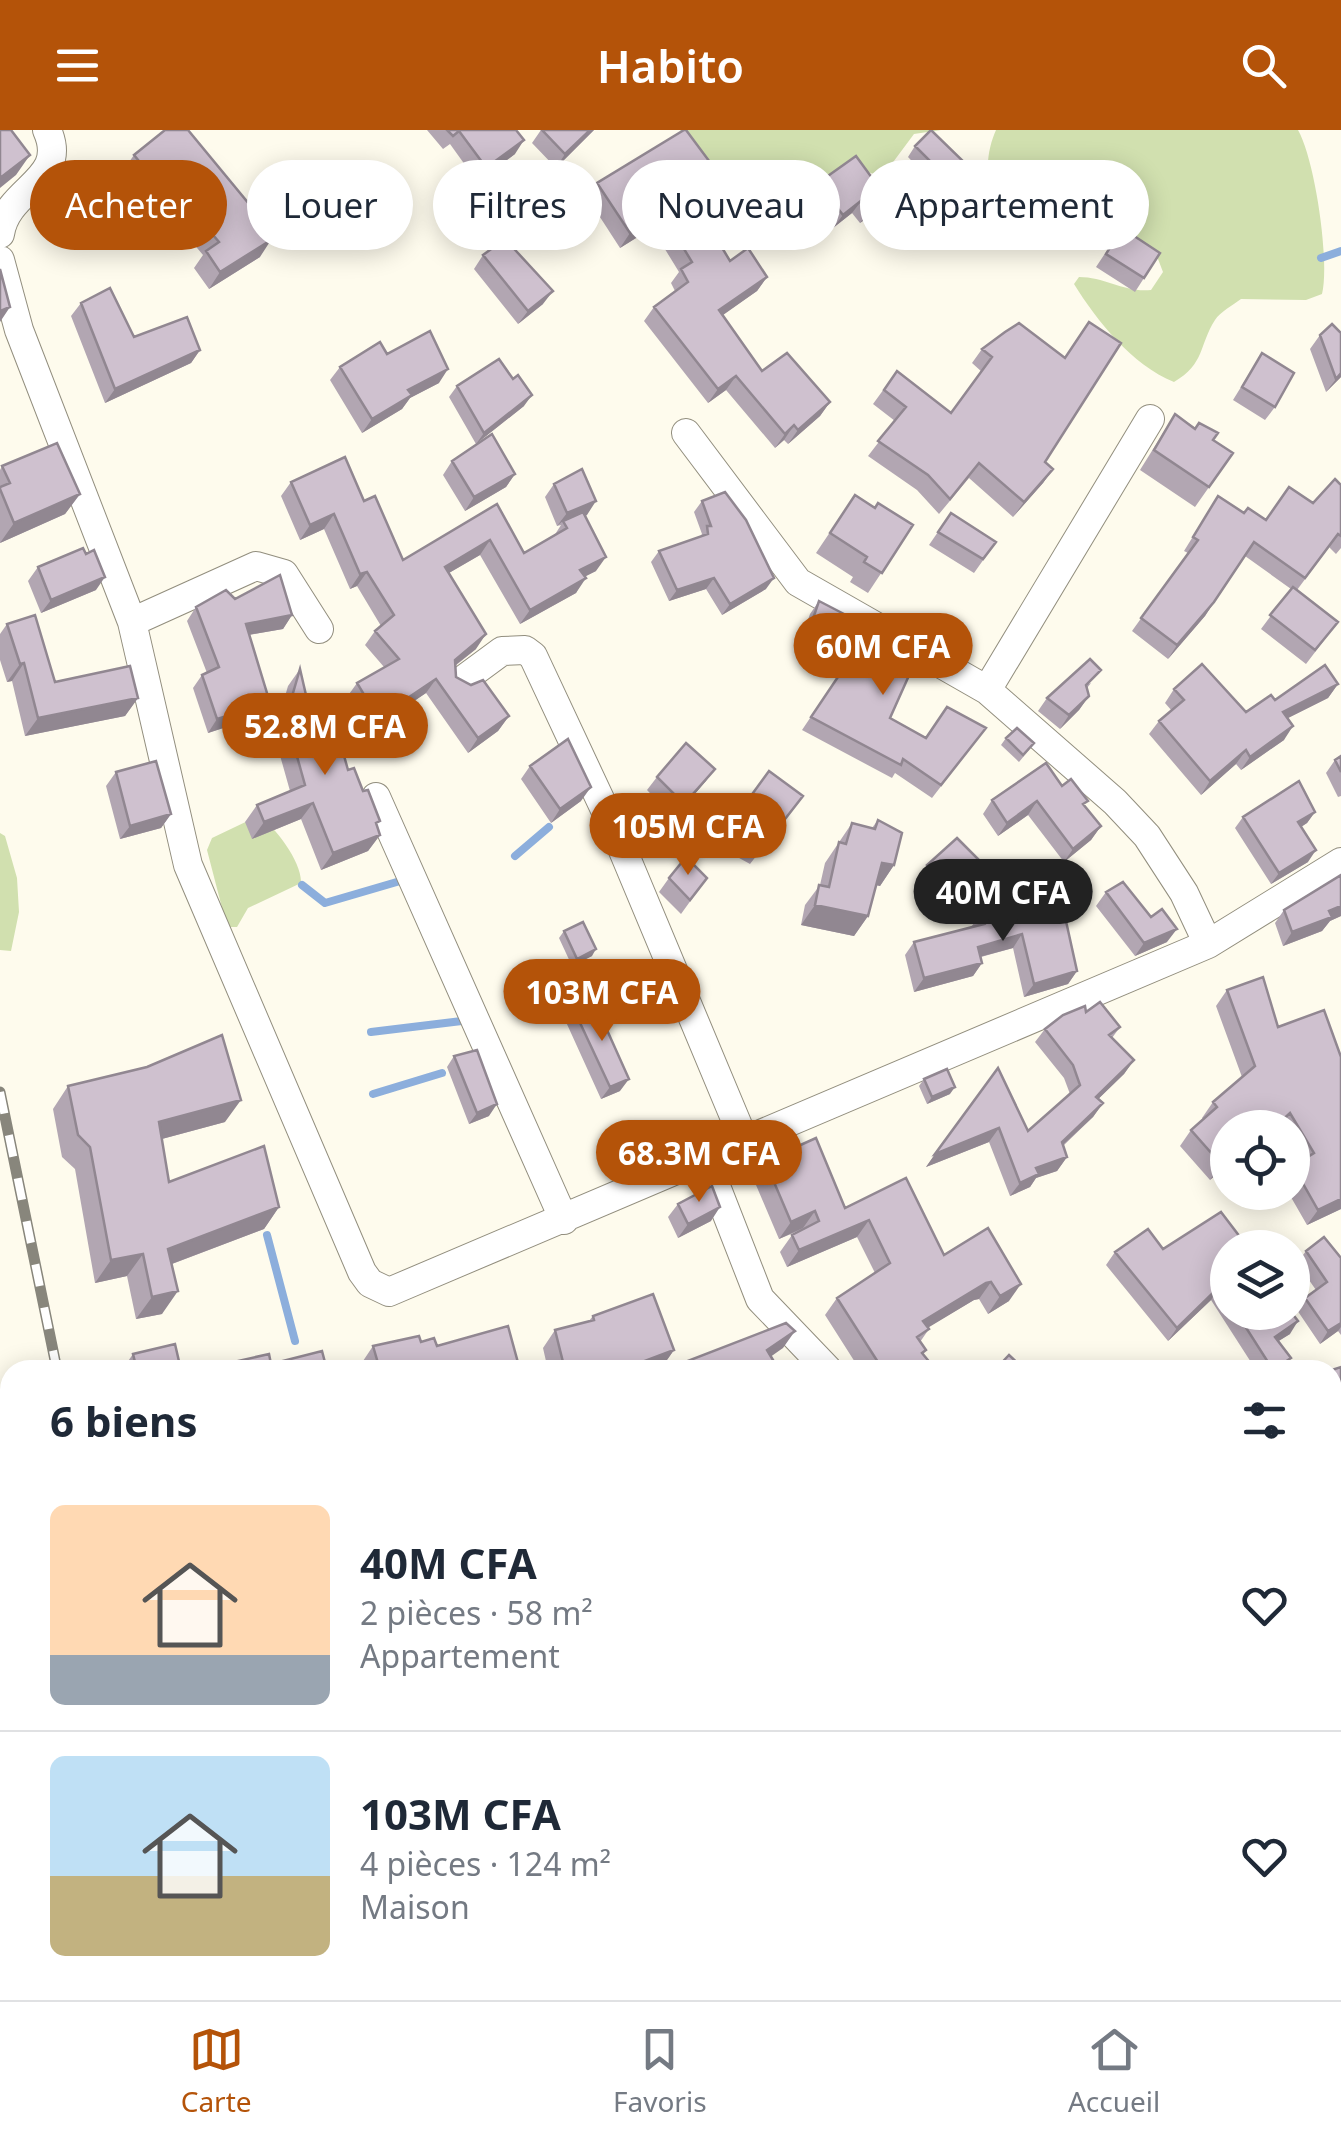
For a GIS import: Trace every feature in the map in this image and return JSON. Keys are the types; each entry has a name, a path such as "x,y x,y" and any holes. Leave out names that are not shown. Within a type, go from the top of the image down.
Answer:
{"street":[{"path":"0,234 10,206 50,167 55,154 47,130"},
{"path":"0,260 19,330 132,622 188,865 362,1272 379,1289 403,1290 744,1140 1073,1004 1208,944 1341,862"},
{"path":"986,690 1150,419"},
{"path":"686,433 798,582 986,690 1115,802 1147,836 1184,893 1208,944"},
{"path":"132,622 256,566 284,574 319,630"},
{"path":"460,682 502,651 513,648 533,656 614,830 744,1140"},
{"path":"376,797 564,1220"},
{"path":"705,1158 760,1299 818,1360"}],"green space":[{"path":"680,130 941,130 914,134 895,160 860,160 860,171 840,176 840,160 703,160"},
{"path":"996,130 1298,130 1310,164 1319,211 1324,259 1322,294 1306,300 1241,299 1215,320 1196,361 1174,382 1130,353 1093,313 1074,284 1079,277 1151,290 1163,272 1158,259 1144,250 1149,250 1149,160 989,160"},
{"path":"258,816 286,845 301,883 248,908 237,927 227,927 207,850 212,838"},
{"path":"0,833 5,836 17,878 19,912 11,951 0,950"}],"building":[{"path":"0,130 11,130 30,155 0,178"},
{"path":"165,130 188,130 213,160 138,160 134,155"},
{"path":"447,130 516,130 524,140 497,160 481,160 459,131 453,136"},
{"path":"542,130 590,130 565,154"},
{"path":"686,130 708,160 635,160"},
{"path":"931,130 962,160 929,160 915,146"},
{"path":"856,156 860,161 860,202 843,215 840,211 840,167"},
{"path":"622,168 622,221 602,191 602,180"},
{"path":"227,177 247,202 247,250 255,250 220,272 206,251 227,250"},
{"path":"1149,246 1160,253 1144,278 1106,254 1108,250 1149,250"},
{"path":"490,250 515,250 553,291 528,311 483,255"},
{"path":"685,250 723,250 730,261 749,250 767,277 719,310 762,371 787,353 830,402 798,430 794,425 785,434 736,376 718,389 654,307 688,282 681,269 692,262"},
{"path":"0,269 10,307 0,311"},
{"path":"110,288 134,337 187,317 200,350 115,389 81,303"},
{"path":"1089,322 1121,343 1045,462 1053,469 1024,502 979,463 950,499 928,475 878,441 906,407 884,390 897,371 951,413 992,357 982,349 1005,332 1019,323 1065,358"},
{"path":"1332,324 1341,333 1341,373 1336,379 1320,335"},
{"path":"430,331 448,369 408,390 412,395 372,419 340,367 380,342 387,354"},
{"path":"1262,353 1294,373 1275,407 1242,387"},
{"path":"499,359 513,379 518,375 532,395 484,433 457,386"},
{"path":"1175,414 1195,429 1199,423 1218,433 1213,440 1233,453 1209,487 1154,450"},
{"path":"492,434 515,474 474,497 452,461"},
{"path":"57,443 80,494 14,523 0,489 10,483 2,466"},
{"path":"345,457 364,501 375,496 403,560 497,504 524,553 567,528 563,521 583,512 606,557 580,570 586,578 530,610 490,540 445,567 486,634 455,660 456,677 471,685 483,680 509,716 478,738 436,679 378,718 357,683 399,659 375,631 394,615 367,572 360,574 334,514 310,525 291,482"},
{"path":"582,469 596,501 567,513 554,484"},
{"path":"1335,479 1341,485 1341,536 1338,534 1305,578 1254,542 1214,602 1177,645 1141,618 1198,540 1193,537 1218,496 1244,513 1248,508 1266,520 1289,487 1313,503"},
{"path":"725,492 746,520 774,578 730,604 714,578 677,590 659,551 708,534 707,526 711,526 702,501"},
{"path":"855,495 875,508 878,503 913,525 882,573 864,562 867,557 830,533"},
{"path":"951,513 996,542 983,559 938,532"},
{"path":"83,548 86,554 94,550 105,577 51,600 38,567"},
{"path":"280,575 292,615 246,624 270,703 217,719 202,675 219,667 196,607 226,590 235,599"},
{"path":"1293,587 1338,622 1315,650 1270,615"},
{"path":"819,601 919,653 890,718 926,738 947,707 986,728 941,785 903,759 901,765 811,717 850,659 805,642"},
{"path":"35,615 55,682 130,666 138,698 38,718 24,663 20,664 7,624"},
{"path":"1090,659 1101,670 1086,685 1089,696 1069,715 1047,698"},
{"path":"1202,664 1246,712 1271,695 1275,700 1325,665 1338,684 1283,712 1293,726 1250,757 1246,750 1210,781 1159,721 1184,700 1174,689"},
{"path":"300,669 309,708 329,702 348,770 354,768 363,791 368,790 380,821 376,823 380,835 333,853 313,803 264,822 257,805 305,785 286,717"},
{"path":"1017,728 1034,743 1023,755 1006,738"},
{"path":"568,739 591,787 560,809 530,766"},
{"path":"686,743 715,769 684,804 657,777"},
{"path":"156,761 171,814 130,826 116,772"},
{"path":"1046,763 1062,786 1071,779 1088,801 1083,804 1101,826 1073,849 1037,801 1007,823 992,800"},
{"path":"769,771 803,796 760,851 730,835 734,819"},
{"path":"1299,781 1315,812 1298,822 1316,850 1279,873 1243,817"},
{"path":"878,820 902,833 894,865 882,863 868,916 815,905 819,885 829,887 839,842 846,844 852,823 875,829"},
{"path":"957,838 985,866 957,896 927,865"},
{"path":"686,857 707,878 690,900 669,878"},
{"path":"1341,875 1341,906 1329,911 1332,917 1292,932 1284,910"},
{"path":"1123,882 1151,917 1162,909 1177,929 1144,943 1106,892"},
{"path":"1011,907 1013,917 1044,909 1046,917 1064,912 1077,971 1034,984 1022,934 978,947 982,963 924,978 914,942 984,924 978,918"},
{"path":"583,922 596,949 577,959 564,931"},
{"path":"1263,977 1278,1027 1324,1010 1341,1057 1341,1199 1318,1210 1310,1196 1310,1155 1314,1153 1310,1146 1310,1110 1214,1110 1217,1107 1213,1102 1255,1066 1227,990"},
{"path":"594,1001 629,1079 610,1087 574,1010"},
{"path":"1100,1002 1120,1027 1109,1035 1134,1060 1096,1097 1103,1103 1062,1142 1067,1157 1036,1168 1039,1174 1020,1183 999,1128 935,1154 998,1068 1028,1131 1080,1085 1073,1065 1045,1029 1063,1015 1085,1006 1086,1012"},
{"path":"222,1035 241,1100 159,1122 169,1182 264,1146 279,1207 168,1249 178,1291 152,1297 143,1254 111,1260 90,1147 78,1135 68,1086 147,1067"},
{"path":"477,1050 497,1104 477,1113 454,1056"},
{"path":"947,1069 955,1087 932,1097 924,1079"},
{"path":"1210,1113 1210,1152 1191,1130"},
{"path":"816,1138 845,1208 906,1178 944,1255 988,1228 1021,1284 1000,1296 991,1282 986,1283 923,1321 929,1329 917,1337 928,1360 877,1360 837,1298 890,1263 869,1220 799,1250 792,1235 819,1221 815,1211 791,1222 765,1161"},
{"path":"712,1186 720,1207 688,1224 678,1204"},
{"path":"1221,1212 1235,1230 1210,1230 1210,1296 1177,1328 1115,1252 1148,1229 1163,1249"},
{"path":"1324,1237 1341,1258 1341,1323 1328,1331 1310,1305 1310,1294 1327,1282 1310,1257 1310,1248"},
{"path":"653,1294 674,1350 648,1360 562,1360 555,1330 594,1320 593,1316"},
{"path":"786,1323 795,1331 767,1350 773,1360 690,1360"},
{"path":"508,1326 517,1360 377,1360 373,1346 419,1336 421,1342 434,1338 437,1346"},
{"path":"1247,1330 1285,1330 1275,1337 1291,1358 1267,1360"},
{"path":"175,1344 179,1360 134,1360 133,1354"},
{"path":"322,1351 324,1360 287,1360"},
{"path":"269,1354 270,1360 242,1360"}],"waterway":[{"path":"1321,258 1341,251"},
{"path":"515,856 549,827"},
{"path":"302,885 325,903 407,879"},
{"path":"371,1032 470,1020"},
{"path":"373,1094 442,1073"},
{"path":"267,1235 295,1341"}],"railway":[{"path":"0,1092 55,1360"}]}
